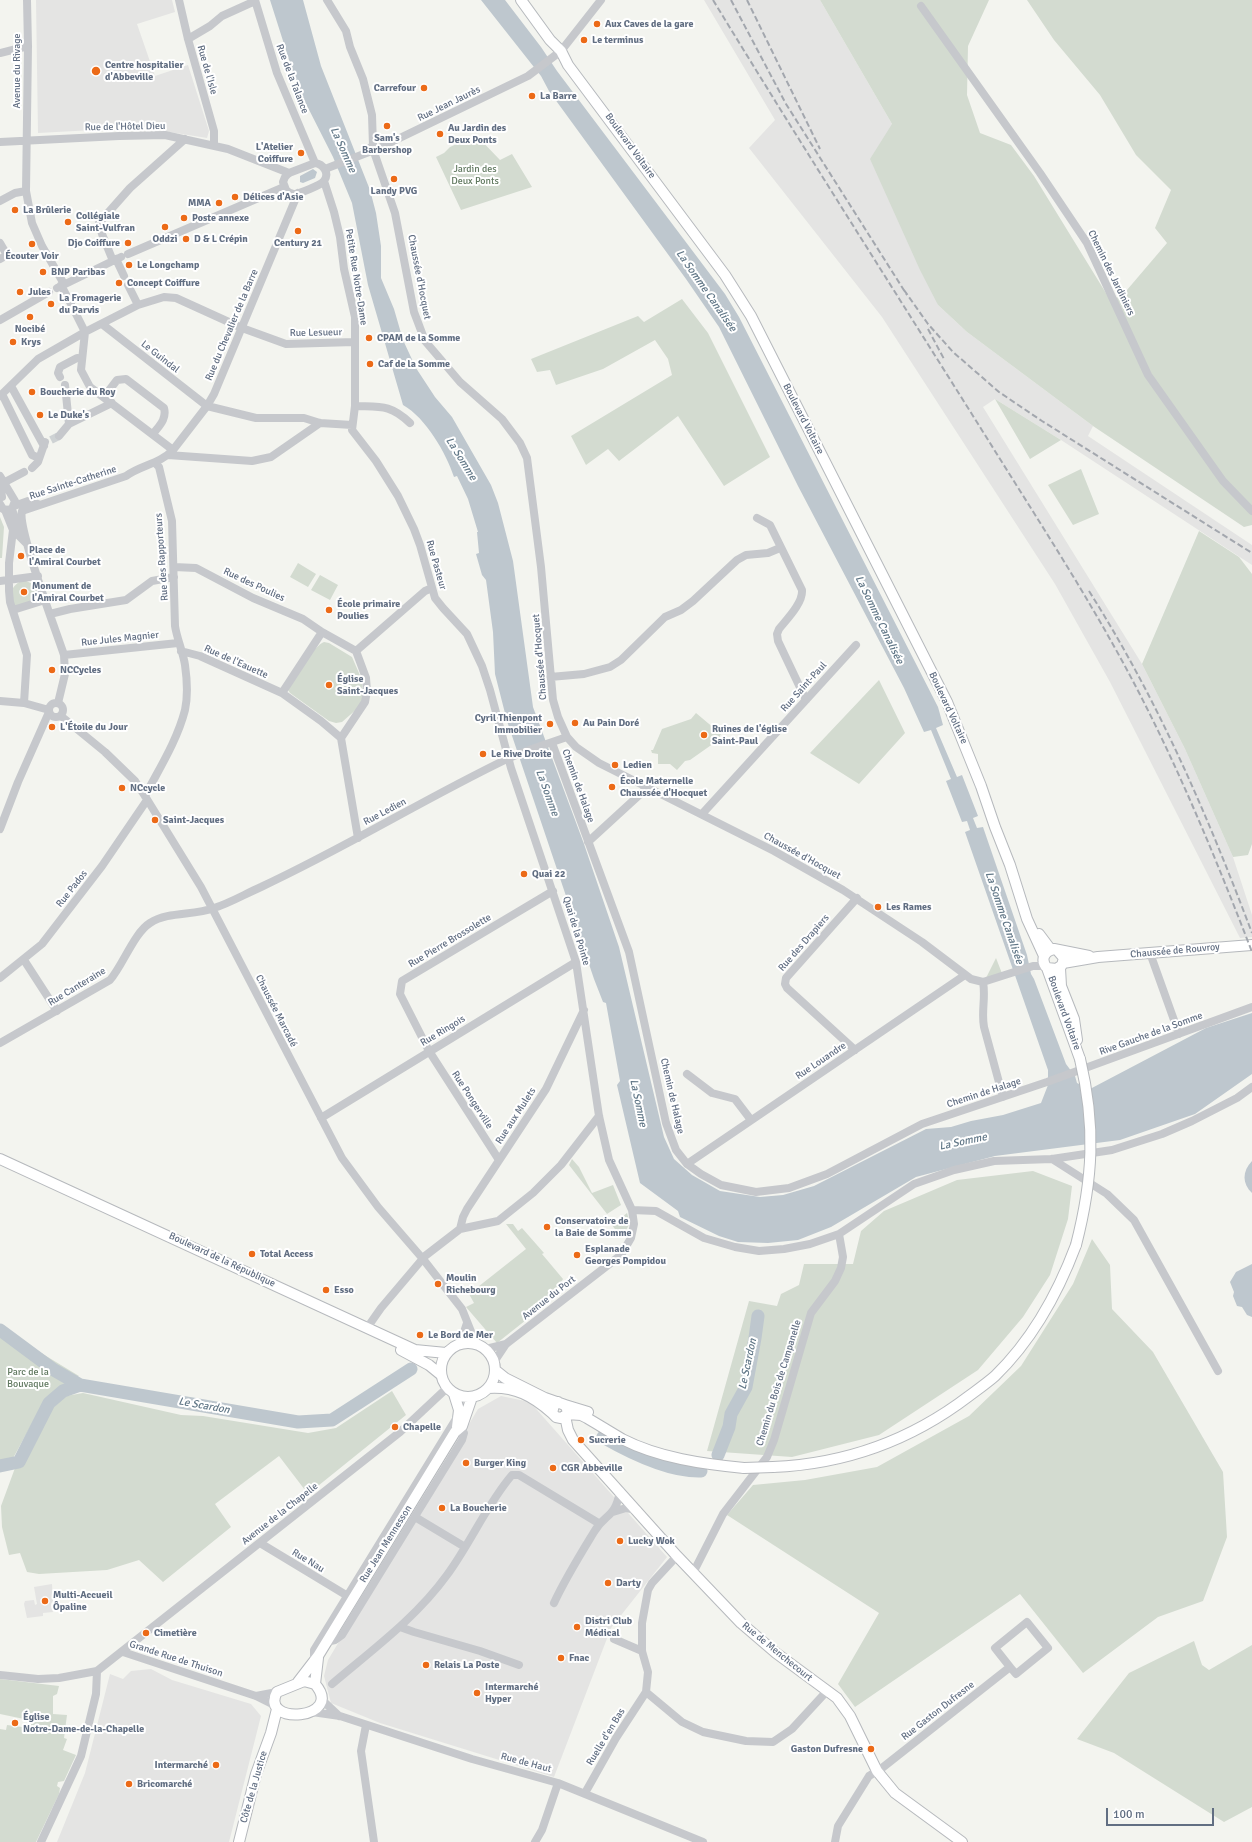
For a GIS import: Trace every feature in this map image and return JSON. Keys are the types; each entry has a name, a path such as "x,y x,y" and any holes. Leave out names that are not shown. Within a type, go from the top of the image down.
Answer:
{"main road":[{"name":"Boulevard Voltaire","path":"521,0 550,40 557,54 568,65 725,275 743,302 947,702 961,733 993,817 998,825 1017,870 1037,929 1042,939 1080,1059"},
{"name":"Chaussée de Rouvroy","path":"1098,957 1061,966 1054,970 1048,958 1098,957 1252,945"},
{"name":"Boulevard Voltaire","path":"1048,958 1064,958 1061,966 1061,986 1074,1018 1080,1059"},
{"path":"488,1388 501,1387 521,1391 541,1403 560,1411 581,1415 622,1439 652,1452 680,1459 742,1467 809,1465 833,1460 887,1445 930,1423 960,1403 995,1376 1032,1332 1053,1296 1076,1245 1088,1193 1091,1152 1089,1105 1080,1059"},
{"name":"Boulevard de la République","path":"0,1159 415,1350 446,1353"},
{"name":"Boulevard de la République","path":"0,1165 364,1333 429,1365 440,1374"},
{"path":"495,1366 494,1377 488,1388 482,1394 472,1397 460,1396 450,1391 440,1374 440,1365 446,1353 460,1344 476,1344 486,1349 495,1366 506,1378 560,1411"},
{"name":"Rue Jean Mennesson","path":"450,1391 458,1414 458,1429"},
{"name":"Rue Jean Mennesson","path":"298,1682 316,1658 458,1429 472,1397"},
{"name":"Rue de Menchecourt","path":"560,1411 573,1440 693,1572 754,1635 836,1698 850,1716 877,1771 895,1794 962,1842"},
{"name":"Rue Jean Mennesson","path":"315,1684 316,1658"},
{"path":"304,1681 315,1684 320,1692 321,1699 319,1705 312,1712 287,1714 280,1712 276,1707 274,1698 277,1692 298,1682 304,1681"},
{"name":"Côte de la Justice","path":"239,1842 256,1774 271,1733 276,1707"},
{"name":"Côte de la Justice","path":"271,1733 287,1714"}],"street":[{"name":"Avenue du Rivage","path":"26,0 28,46 26,191 32,223 58,287 71,304"},
{"name":"Rue de l'Isle","path":"179,0 188,39 214,131 214,145"},
{"path":"188,39 210,26 222,16 255,0"},
{"name":"Rue de la Talance","path":"255,0 277,74 315,163"},
{"name":"Chaussée d'Hocquet","path":"327,0 346,31 350,47 363,79 372,115 371,151 395,213 414,312 425,341 460,382 502,419 520,443 527,458 549,641 550,677 555,707 567,737 576,747 599,762 774,851 856,898 947,960 971,979 983,982"},
{"name":"Rue Jean Jaurès","path":"325,169 371,151 528,76 557,54 601,0"},
{"name":"Chemin des Jardiniers","path":"921,6 1040,173 1087,243 1148,375 1223,482 1252,511"},
{"path":"0,53 28,46"},
{"name":"Rue de l'Hôtel Dieu","path":"0,142 164,135 214,145 289,173"},
{"path":"124,276 120,258 102,234 99,223 130,188 185,139"},
{"path":"315,163 323,166 325,169 326,176 324,181 320,184 298,193 289,192 284,187 284,177 289,173 315,163"},
{"name":"Petite Rue Notre-Dame","path":"324,181 340,237 344,269 355,317 355,406 352,425"},
{"path":"0,320 58,287 120,258 284,187"},
{"path":"0,201 15,193 26,191"},
{"name":"Rue du Chevalier de la Barre","path":"170,452 207,406 214,394 298,193"},
{"path":"0,243 7,255 0,259"},
{"path":"128,284 138,305"},
{"name":"Rue Lesueur","path":"1,395 38,359 85,332 138,305 164,297 176,298 242,328 286,344 354,342"},
{"path":"75,312 85,332 82,370 90,387 153,434 170,452 252,461 271,457 320,423"},
{"name":"Le Guindal","path":"102,324 207,406"},
{"path":"60,377 58,373 60,367 77,358 82,359"},
{"path":"104,397 117,380 126,379 164,408 166,414 153,434"},
{"path":"64,385 62,431 112,403"},
{"path":"11,386 47,441 36,465 32,468"},
{"path":"1,395 32,455 39,458"},
{"path":"355,406 376,405 388,408 404,417 410,423"},
{"path":"207,406 256,418 304,418 320,423 352,425"},
{"name":"Rue Pasteur","path":"352,425 355,436 388,478 414,529 422,550 432,588 443,608 467,634 472,643 490,690 509,758"},
{"name":"Rue Sainte-Catherine","path":"27,540 21,514 26,508 126,476 135,470 155,463 170,452"},
{"name":"Rue des Rapporteurs","path":"155,463 159,467 172,521 176,626 178,643 181,651"},
{"path":"2,480 24,472"},
{"path":"2,480 12,496 8,495 4,504"},
{"path":"2,480 4,504 13,530 9,580 10,602 27,655 24,703"},
{"path":"4,504 28,501 38,504"},
{"path":"4,504 27,540 64,655 65,674 58,703"},
{"path":"756,518 770,525 802,590 803,595 777,634 778,641 806,700"},
{"path":"13,530 27,540"},
{"path":"550,677 584,674 610,666 621,660 665,617 681,610 693,601 737,560 746,555 768,553 780,548"},
{"name":"Rue des Poulies","path":"174,567 196,568 253,598 303,619 322,632 356,651"},
{"path":"0,581 38,576"},
{"path":"50,614 70,609 126,600 152,581 174,577"},
{"path":"358,838 341,738 365,702 367,691 366,678 356,651 425,591 432,588"},
{"path":"13,610 46,600"},
{"path":"282,693 322,632"},
{"name":"Rue Jules Magnier","path":"64,655 178,643"},
{"name":"Rue Saint-Paul","path":"702,814 856,644"},
{"name":"Rue de l'Eauette","path":"181,651 200,656 282,693 321,721 341,738"},
{"name":"Rue Pados","path":"0,978 42,944 102,866 146,798 167,755 185,710 187,689 185,664 181,651"},
{"path":"0,701 24,703 49,711 54,717 61,716 64,712 63,708 58,703"},
{"path":"0,828 51,705 58,703"},
{"name":"Chaussée Marcadé","path":"61,716 100,747 135,781 193,872 320,1118 348,1168 462,1309 476,1344"},
{"name":"Rue Ledien","path":"213,909 290,874 509,758 567,737"},
{"name":"Chemin de Halage","path":"550,743 629,952 666,1123 676,1150 687,1164 701,1174 721,1185 756,1192 790,1188 827,1174 922,1124 1034,1087"},
{"name":"Quai de la Pointe","path":"509,758 527,818 576,962 599,1116"},
{"path":"588,842 648,787"},
{"name":"Rue Pierre Brossolette","path":"429,1051 400,994 402,981 553,892"},
{"name":"Rue des Drapiers","path":"855,1050 787,988 785,984 786,978 856,898"},
{"name":"Rue Canteraine","path":"0,1043 110,980 117,972 140,933 155,920 172,915 213,909"},
{"path":"1150,953 1180,1034"},
{"path":"1003,1097 984,1027 985,994 983,982 1033,966 1048,958"},
{"path":"24,960 57,1011"},
{"name":"Rue Ringois","path":"320,1118 576,962"},
{"name":"Rue Louandre","path":"687,1164 966,975"},
{"name":"Rive Gauche de la Somme","path":"1034,1087 1252,1007"},
{"name":"Rue aux Mulets","path":"460,1229 463,1216 546,1089 584,1010"},
{"name":"Rue Pongerville","path":"429,1051 500,1160"},
{"path":"687,1074 712,1093 735,1099 751,1120"},
{"path":"632,1210 656,1211 704,1238 736,1247 759,1251 784,1249 810,1244 838,1234 914,1184 954,1170 994,1161 1052,1158 1112,1150 1162,1134 1192,1121 1237,1098 1252,1087"},
{"path":"367,1328 381,1308 423,1259 460,1229 498,1221 533,1193 561,1165 599,1116"},
{"name":"Avenue du Port","path":"486,1349 506,1344 621,1255 631,1238 634,1224 632,1210 609,1160 599,1116"},
{"path":"1052,1158 1107,1194 1134,1220 1218,1371"},
{"name":"Chemin du Bois de Campanelle","path":"693,1572 723,1514 767,1457 774,1440 811,1313 835,1281 841,1268 843,1257 838,1234"},
{"path":"460,1344 467,1323"},
{"name":"Avenue du Port","path":"495,1366 506,1344"},
{"name":"Avenue de la Chapelle","path":"123,1652 450,1391"},
{"path":"316,1658 314,1650 346,1595 458,1414"},
{"path":"326,1642 335,1640 342,1635 416,1517 462,1440 464,1434 458,1429"},
{"path":"332,1684 400,1626 436,1590 448,1575 512,1475 519,1475 600,1524"},
{"path":"554,1603 588,1541 600,1524 613,1512 620,1492"},
{"path":"613,1512 626,1508 636,1510"},
{"path":"416,1517 465,1547"},
{"name":"Rue Nau","path":"260,1543 346,1595"},
{"path":"678,1556 652,1583 648,1590 642,1623 642,1651 648,1672 646,1692 682,1722 703,1732 746,1741 773,1742 792,1729 827,1691"},
{"path":"1027,1622 1048,1648 1016,1674 1010,1667 995,1648 1027,1622"},
{"path":"400,1626 414,1632 480,1651 519,1665"},
{"path":"614,1639 642,1651"},
{"name":"Grande Rue de Thuison","path":"0,1675 59,1678 98,1671 123,1652 256,1696 276,1707"},
{"name":"Rue Gaston Dufresne","path":"835,1842 838,1826 869,1776 1010,1667"},
{"path":"42,1842 81,1756 96,1694 98,1671"},
{"name":"Grande Rue de Thuison","path":"256,1696 277,1692"},
{"name":"Ruelle d'en Bas","path":"585,1793 616,1738 646,1692"},
{"name":"Rue de Haut","path":"321,1699 340,1716"},
{"name":"Rue de Haut","path":"312,1712 340,1716 472,1759 558,1783 703,1842"},
{"path":"366,1725 361,1751 374,1842"},
{"path":"535,1842 542,1830 558,1783"}],"shaded area":[{"name":"Centre hospitalier d'Abbeville","path":"36,0 172,0 175,12 137,24 155,76 188,65 209,131 207,138 163,131 130,128 38,133"},
{"path":"704,0 820,0 892,124 938,305 967,332 1093,426 1088,436 1252,545 1252,565 1061,440 995,399 983,407 1142,664 1185,749 1233,857 1252,915 1252,937 1240,938 1110,682 1055,584 882,317 749,148 775,120"},
{"path":"501,1396 530,1402 667,1557 611,1628 554,1777 380,1723 331,1703 324,1676 328,1660 478,1409"},
{"name":"Multi-Accueil Ôpaline","path":"52,1584 53,1602 51,1605 53,1612 43,1613 43,1616 27,1618 24,1604 25,1601 34,1600 35,1605 37,1604 34,1587"},
{"path":"151,1669 172,1680 251,1704 261,1716 229,1842 57,1842 85,1773 110,1674 123,1679 131,1671"}],"green space":[{"path":"820,0 989,0 968,46 967,95 980,133 1011,145 1034,176 1109,298 1121,297 1167,243 1155,228 1171,190 1136,155 1100,95 1054,40 1027,0 1252,0 1252,525 1244,527 1093,426 967,332 938,305 920,270 870,159 892,124"},
{"name":"Jardin des Deux Ponts","path":"476,135 500,160 512,154 532,187 461,210 436,157 444,153 450,147"},
{"path":"682,299 708,333 770,457 724,486 678,416 619,461 608,449 586,465 571,436 672,375 668,359 655,340 603,369 556,385 550,370 537,372 531,359 638,316 644,322"},
{"path":"995,399 1061,440 1030,459"},
{"path":"1081,469 1099,514 1073,525 1048,485"},
{"path":"0,517 4,527 2,558 0,558"},
{"path":"1199,531 1239,557 1252,574 1252,844 1248,855 1233,857 1185,749 1142,664"},
{"path":"298,563 316,574 308,587 290,577"},
{"path":"320,575 338,585 330,600 311,590"},
{"path":"24,580 35,585 40,599 15,607 12,598 13,588 19,582"},
{"path":"324,642 329,643 352,657 362,680 363,699 358,708 342,722 336,723 329,721 288,690 299,671 315,649"},
{"path":"879,680 905,733 859,784 810,753"},
{"path":"696,713 721,734 717,741 690,760 685,761 677,770 670,764 658,764 658,754 652,753 651,750 653,750 662,729 691,719"},
{"path":"996,958 1003,976 984,982"},
{"path":"572,1159 579,1167 592,1193 613,1185 621,1205 607,1214 569,1165"},
{"path":"1033,1171 1072,1186 1068,1219 1050,1275 1023,1317 978,1370 879,1435 792,1457 707,1451 749,1301 777,1306 781,1294 799,1285 804,1264 853,1264 861,1231 884,1211 957,1180"},
{"path":"627,1213 630,1223 625,1232 620,1236 612,1225"},
{"path":"506,1224 513,1224 518,1231 522,1228 544,1253 542,1254 563,1279 550,1301 497,1343 466,1307 474,1303 469,1294 526,1249"},
{"path":"1092,1239 1110,1265 1112,1309 1153,1352 1223,1472 1227,1537 1203,1601 1158,1617 1083,1673 1020,1594 855,1707 838,1684 879,1613 727,1515 753,1485 805,1480 877,1467 969,1416 1021,1366 1073,1284"},
{"name":"Parc de la Bouvaque","path":"0,1324 33,1348 79,1376 45,1400 12,1460 0,1462"},
{"path":"392,1391 406,1415 308,1494 279,1456 215,1504 231,1527 163,1582 139,1560 107,1570 39,1574 27,1572 20,1553 9,1555 2,1527 1,1506 15,1468 29,1454 48,1412 66,1396 83,1393 181,1415 203,1416 308,1433 336,1428"},
{"path":"1194,1641 1202,1665 1209,1670 1252,1645 1252,1807 1224,1822 1114,1753 1077,1739 1129,1673"},
{"path":"0,1679 59,1686 57,1694 53,1696 53,1714 67,1715 64,1738 67,1739 63,1750 76,1755 64,1781 58,1782 57,1786 60,1788 59,1794 36,1842 0,1842 0,1729 6,1730 7,1725 22,1727 23,1729 26,1725 28,1727 30,1725 31,1720 29,1718 28,1719 29,1713 27,1711 25,1711 24,1719 0,1714"}],"water":[{"path":"270,0 303,0 321,66 370,190 376,213 381,246 381,278 394,309 403,340 416,368 435,397 452,417 491,485 498,503 513,561 533,707 584,844 619,947 664,1137 674,1159 692,1175 720,1191 760,1197 783,1195 814,1186 926,1129 951,1127 971,1121 1003,1115 1041,1103 1048,1085 1048,1070 965,832 970,830 967,821 962,822 946,781 951,779 931,730 924,732 904,688 798,486 719,327 686,279 549,91 541,76 481,0 505,0 725,294 739,317 938,707 943,725 936,728 957,777 962,775 978,816 973,818 977,828 983,827 1027,955 1031,974 1066,1064 1075,1076 1077,1083 1090,1089 1206,1028 1252,1013 1252,1074 1195,1114 1120,1140 995,1156 916,1177 831,1227 798,1240 768,1243 738,1242 719,1236 680,1217 678,1211 640,1183 617,1085 620,1081 606,1003 603,1002 594,979 507,721 495,674 493,632 486,580 482,575 476,554 479,553 478,532 468,499 457,476 454,477 446,457 434,437 420,418 403,405 368,285 352,203 333,157 298,88"},
{"path":"313,169 317,172 315,178 303,183 300,182 300,176"},
{"path":"1252,1161 1252,1193 1246,1186 1244,1177 1246,1169"},
{"path":"1252,1264 1252,1317 1247,1315 1242,1307 1237,1306 1230,1282 1236,1272"}],"waterway":[{"name":"Le Scardon","path":"718,1455 729,1427 731,1414 746,1387 758,1316"},
{"name":"Le Scardon","path":"0,1330 54,1370 80,1385 298,1422 332,1420 411,1369"},
{"path":"0,1466 19,1462 49,1403 63,1391 80,1385"},
{"name":"Le Scardon","path":"603,1437 638,1455 663,1465 701,1471"}],"tunnel":[{"path":"51,440 59,436"}],"railway":[{"path":"713,0 1100,621 1152,717 1183,783 1252,952"},
{"path":"731,0 786,104 907,295"},
{"path":"747,0 820,149"},
{"path":"904,290 928,324 953,352 999,392 1042,421 1252,553"},
{"path":"928,329 944,359"},
{"path":"1089,591 1137,674 1180,758 1199,801 1252,933"}],"place":[{"name":"Aux Caves de la gare","path":"597,24"},
{"name":"Le terminus","path":"584,40"},
{"name":"Centre hospitalier d'Abbeville","path":"96,71"},
{"name":"Carrefour","path":"424,88"},
{"name":"La Barre","path":"532,96"},
{"name":"Sam's Barbershop","path":"387,126"},
{"name":"Au Jardin des Deux Ponts","path":"440,134"},
{"name":"L'Atelier Coiffure","path":"301,153"},
{"name":"Landy PVG","path":"394,179"},
{"name":"Délices d'Asie","path":"235,197"},
{"name":"MMA","path":"219,203"},
{"name":"La Brûlerie","path":"15,210"},
{"name":"Poste annexe","path":"184,218"},
{"name":"Collégiale Saint-Vulfran","path":"68,222"},
{"name":"Oddzi","path":"165,227"},
{"name":"Century 21","path":"298,231"},
{"name":"D & L Crépin","path":"186,239"},
{"name":"Djo Coiffure","path":"128,243"},
{"name":"Écouter Voir","path":"32,244"},
{"name":"Le Longchamp","path":"129,265"},
{"name":"BNP Paribas","path":"43,272"},
{"name":"Concept Coiffure","path":"119,283"},
{"name":"Jules","path":"20,292"},
{"name":"La Fromagerie du Parvis","path":"51,304"},
{"name":"Nocibé","path":"30,317"},
{"name":"CPAM de la Somme","path":"369,338"},
{"name":"Krys","path":"13,342"},
{"name":"Caf de la Somme","path":"370,364"},
{"name":"Boucherie du Roy","path":"32,392"},
{"name":"Le Duke's","path":"40,415"},
{"name":"Place de l'Amiral Courbet","path":"21,556"},
{"name":"Monument de l'Amiral Courbet","path":"24,592"},
{"name":"École primaire Poulies","path":"329,610"},
{"name":"NCCycles","path":"52,670"},
{"name":"Église Saint-Jacques","path":"329,685"},
{"name":"Au Pain Doré","path":"575,723"},
{"name":"Cyril Thienpont Immobilier","path":"550,724"},
{"name":"L'Étoile du Jour","path":"52,727"},
{"name":"Ruines de l'église Saint-Paul","path":"704,735"},
{"name":"Le Rive Droite","path":"483,754"},
{"name":"Ledien","path":"615,765"},
{"name":"École Maternelle Chaussée d'Hocquet","path":"612,787"},
{"name":"NCcycle","path":"122,788"},
{"name":"Saint-Jacques","path":"155,820"},
{"name":"Quai 22","path":"524,874"},
{"name":"Les Rames","path":"878,907"},
{"name":"Conservatoire de la Baie de Somme","path":"547,1227"},
{"name":"Total Access","path":"252,1254"},
{"name":"Esplanade Georges Pompidou","path":"577,1255"},
{"name":"Moulin Richebourg","path":"438,1284"},
{"name":"Esso","path":"326,1290"},
{"name":"Le Bord de Mer","path":"420,1335"},
{"name":"Chapelle","path":"395,1427"},
{"name":"Sucrerie","path":"581,1440"},
{"name":"Burger King","path":"466,1463"},
{"name":"CGR Abbeville","path":"553,1468"},
{"name":"La Boucherie","path":"442,1508"},
{"name":"Lucky Wok","path":"620,1541"},
{"name":"Darty","path":"608,1583"},
{"name":"Multi-Accueil Ôpaline","path":"45,1601"},
{"name":"Distri Club Médical","path":"577,1627"},
{"name":"Cimetière","path":"146,1633"},
{"name":"Fnac","path":"561,1658"},
{"name":"Relais La Poste","path":"426,1665"},
{"name":"Intermarché Hyper","path":"477,1693"},
{"name":"Église Notre-Dame-de-la-Chapelle","path":"15,1723"},
{"name":"Gaston Dufresne","path":"871,1749"},
{"name":"Intermarché","path":"216,1765"},
{"name":"Bricomarché","path":"129,1784"}],"water label":[{"name":"La Somme","path":"343,150"},
{"name":"La Somme Canalisée","path":"706,291"},
{"name":"La Somme","path":"461,459"},
{"name":"La Somme Canalisée","path":"879,620"},
{"name":"La Somme","path":"547,793"},
{"name":"La Somme Canalisée","path":"1004,918"},
{"name":"La Somme","path":"638,1103"},
{"name":"La Somme","path":"963,1142"}]}
